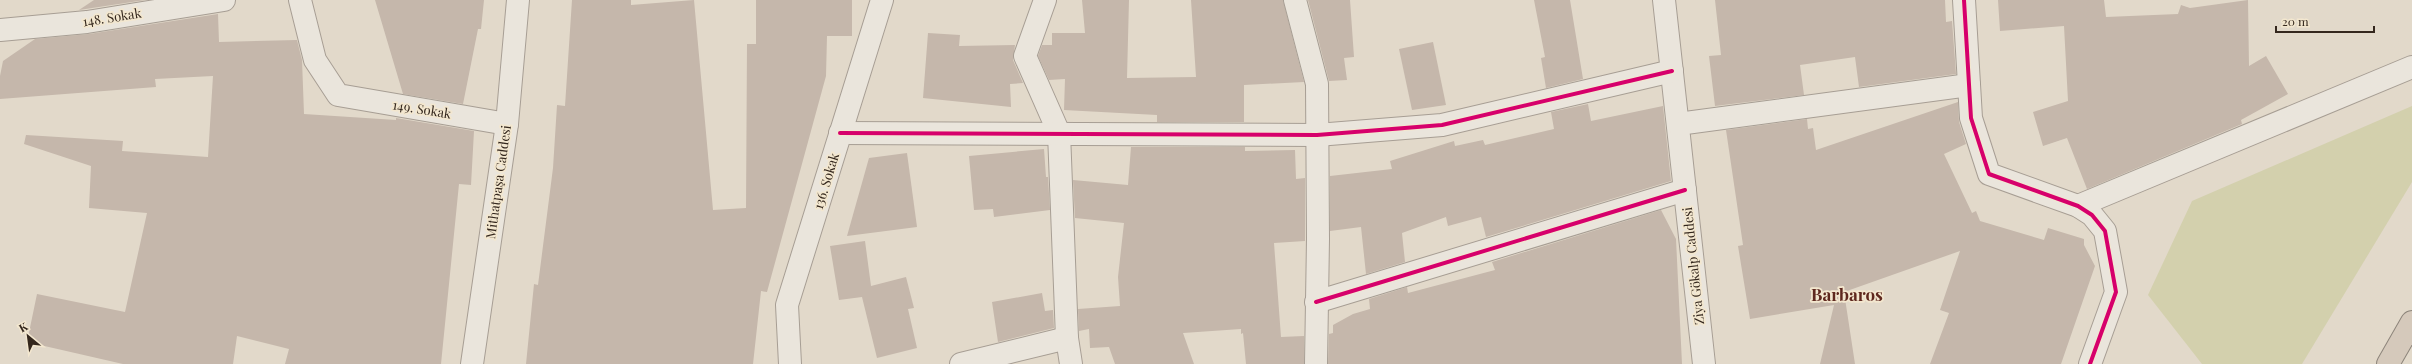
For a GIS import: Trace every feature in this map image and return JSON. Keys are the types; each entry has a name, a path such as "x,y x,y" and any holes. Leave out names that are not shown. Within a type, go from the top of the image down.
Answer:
{"highway":[{"path":"2388,364 2412,322"}],"street":[{"name":"148. Sokak","path":"0,30 87,22 224,0"},
{"name":"149. Sokak","path":"300,0 315,60 338,95 507,124"},
{"name":"Mithatpaşa Caddesi","path":"472,364 507,124 518,0"},
{"name":"136. Sokak","path":"790,364 787,305 882,0"},
{"path":"1045,0 1025,56 1059,133 1067,338 1071,364"},
{"path":"1295,0 1317,84 1318,239 1316,364"},
{"name":"Ziya Gökalp Caddesi","path":"1664,0 1704,364"},
{"path":"1964,0 1971,118 1989,174 2078,206 2092,215 2105,231 2116,292 2090,364"},
{"path":"2078,206 2412,67"},
{"path":"840,133 1318,134 1442,125 1672,71"},
{"path":"1678,124 1969,85"},
{"path":"1316,302 1685,190"},
{"path":"961,364 1067,338"}],"shaded area":[{"path":"2412,106 2412,182 2302,364 2202,364 2148,295 2192,201"}],"building":[{"path":"94,0 145,0 79,10"},
{"path":"375,0 484,0 481,29 478,29 463,104 403,94"},
{"path":"572,0 631,0 631,5 694,0 713,210 746,208 747,44 756,44 756,0 852,0 852,36 827,36 826,76 767,292 761,291 753,364 526,364 534,284 538,285 553,168 557,105 565,106"},
{"path":"1082,0 1129,0 1127,78 1196,77 1191,0 1283,0 1304,82 1244,85 1244,122 1157,122 1157,115 1064,110 1065,79 1049,80 1038,56 1042,45 1052,45 1052,33 1085,33"},
{"path":"1308,0 1350,0 1354,57 1344,58 1347,80 1329,81"},
{"path":"1534,0 1570,0 1583,79 1546,88 1541,58 1545,57"},
{"path":"1715,0 1945,0 1946,22 1952,21 1956,74 1859,87 1855,57 1800,65 1804,95 1715,106 1709,56 1721,55"},
{"path":"1998,0 2104,0 2106,17 2178,14 2181,5 2190,8 2248,0 2249,66 2266,56 2288,94 2241,120 2242,124 2087,189 2067,138 2043,146 2033,112 2068,101 2064,26 2000,31"},
{"path":"218,14 219,42 297,40 302,60 304,114 396,120 396,118 474,131 471,185 459,184 441,364 285,364 289,349 237,336 233,364 123,364 27,342 37,294 125,312 147,213 89,208 91,166 24,144 26,135 123,141 122,151 208,157 213,76 155,79 156,87 0,99 0,76 3,61 35,39 89,34"},
{"path":"928,33 960,35 959,46 1015,45 1013,60 1023,83 1010,84 1011,107 923,98"},
{"path":"1433,42 1446,105 1412,110 1399,49"},
{"path":"1958,102 1959,122 1966,144 1944,154 1972,213 1976,211 1980,221 2044,240 2048,228 2084,239 2084,245 2095,266 2061,364 1930,364 1949,313 1940,310 1960,251 1844,292 1855,364 1820,364 1834,305 1750,319 1738,246 1743,245 1726,130 1807,119 1808,129 1813,128 1816,150"},
{"path":"1588,104 1591,121 1663,106 1671,181 1486,237 1481,217 1448,226 1446,217 1402,233 1405,262 1366,274 1361,227 1330,231 1330,176 1392,169 1390,161 1454,141 1455,146 1483,140 1485,145 1554,129 1551,112"},
{"path":"1131,147 1245,147 1245,151 1295,150 1296,179 1305,178 1305,241 1274,243 1281,337 1304,336 1304,364 1246,364 1243,333 1241,334 1241,329 1183,333 1194,364 1115,364 1109,347 1090,348 1089,329 1079,331 1078,309 1120,306 1118,277 1124,223 1075,218 1073,180 1128,185"},
{"path":"1044,149 1046,177 1048,177 1050,210 994,217 993,209 974,210 969,156"},
{"path":"907,153 917,227 847,236 869,158"},
{"path":"1661,210 1676,239 1682,364 1328,364 1329,334 1333,333 1333,325 1353,314 1370,309 1369,299 1407,287 1408,293 1495,270 1492,262"},
{"path":"865,241 871,286 906,277 914,308 908,309 917,348 877,358 862,297 839,300 830,246"},
{"path":"1042,293 1045,311 1053,310 1054,328 998,342 992,302"}],"cycle path":[{"path":"1964,0 1971,118 1989,174 2078,206 2092,215 2105,231 2116,292 2090,364"},
{"path":"840,133 1317,135 1442,125 1672,71"},
{"path":"1316,302 1685,190"}],"district":[{"name":"Barbaros","path":"1847,295"}]}
